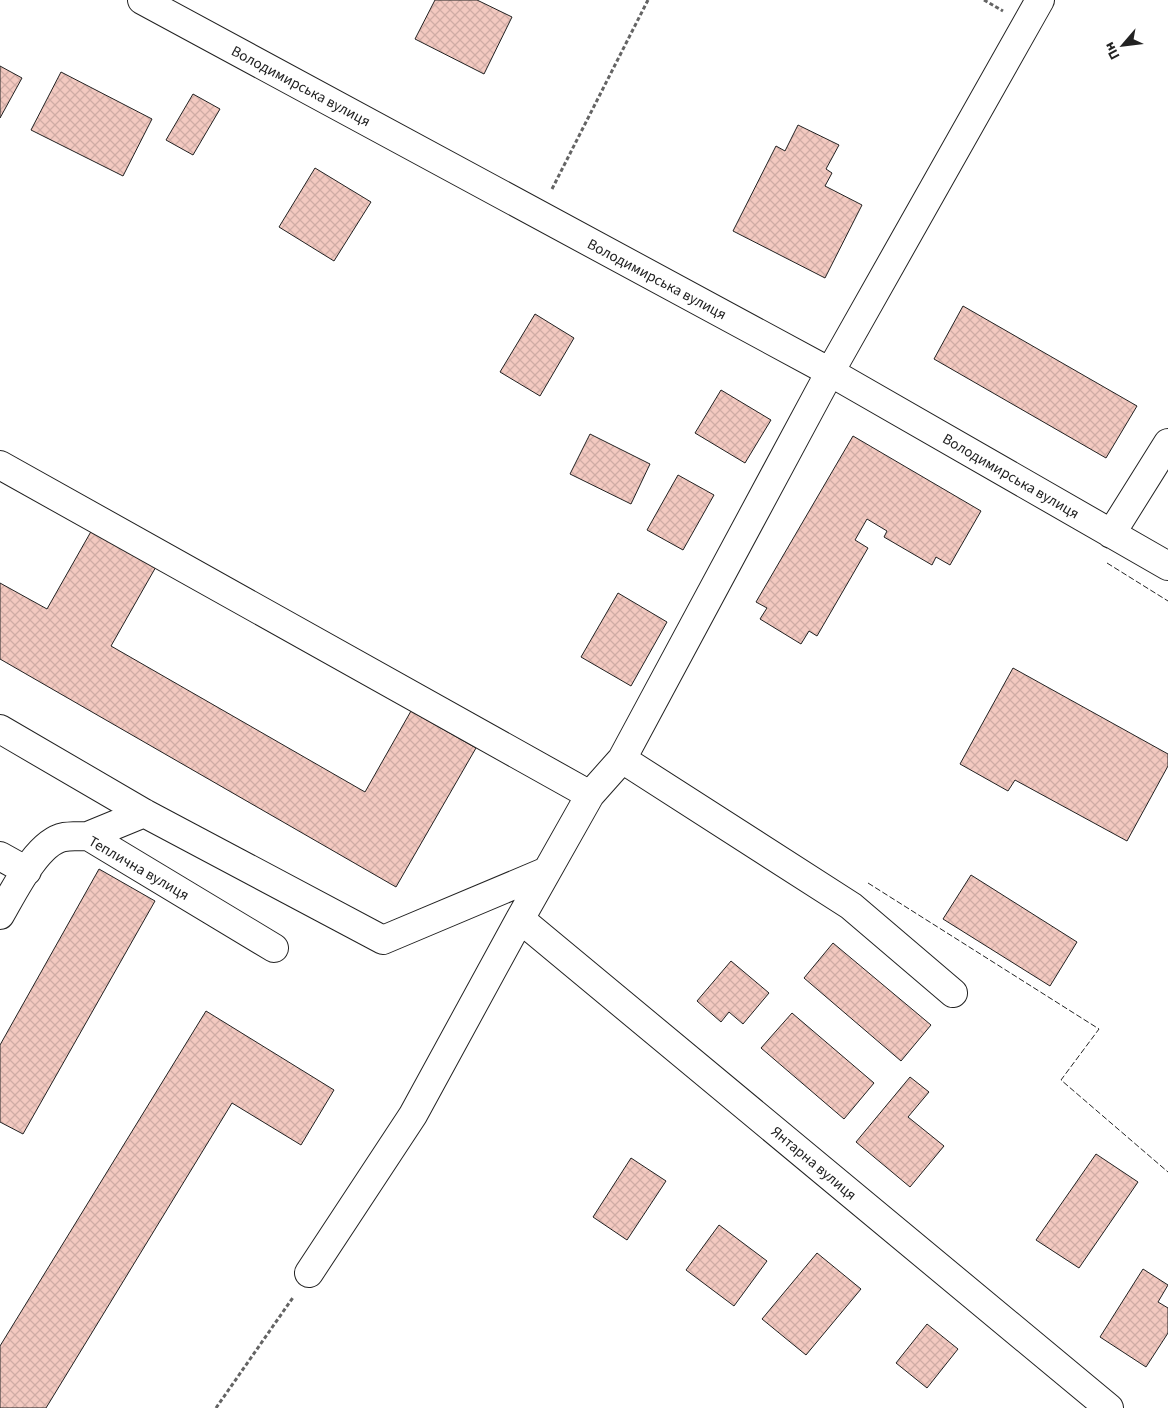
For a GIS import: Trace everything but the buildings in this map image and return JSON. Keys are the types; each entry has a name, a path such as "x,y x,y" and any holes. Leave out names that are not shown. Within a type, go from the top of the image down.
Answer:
{"street":[{"name":"Володимирська вулиця","path":"142,0 830,372 1168,566"},
{"path":"309,1273 413,1115 590,795 622,759 830,372 1040,0"},
{"path":"1111,534 1168,443"},
{"path":"0,465 590,795"},
{"path":"0,729 144,812 383,940 547,871"},
{"path":"622,759 851,906 952,993"},
{"path":"88,836 144,812"},
{"name":"Теплична вулиця","path":"0,915 26,871 43,849 63,837 88,836 274,948"},
{"path":"0,856 26,871"},
{"name":"Янтарна вулиця","path":"520,919 1109,1408"}],"path":[{"path":"539,215 648,0"},
{"path":"216,1408 309,1273"}],"fence":[{"path":"1107,563 1168,601"},
{"path":"868,883 1099,1029 1061,1080 1168,1172"}]}
